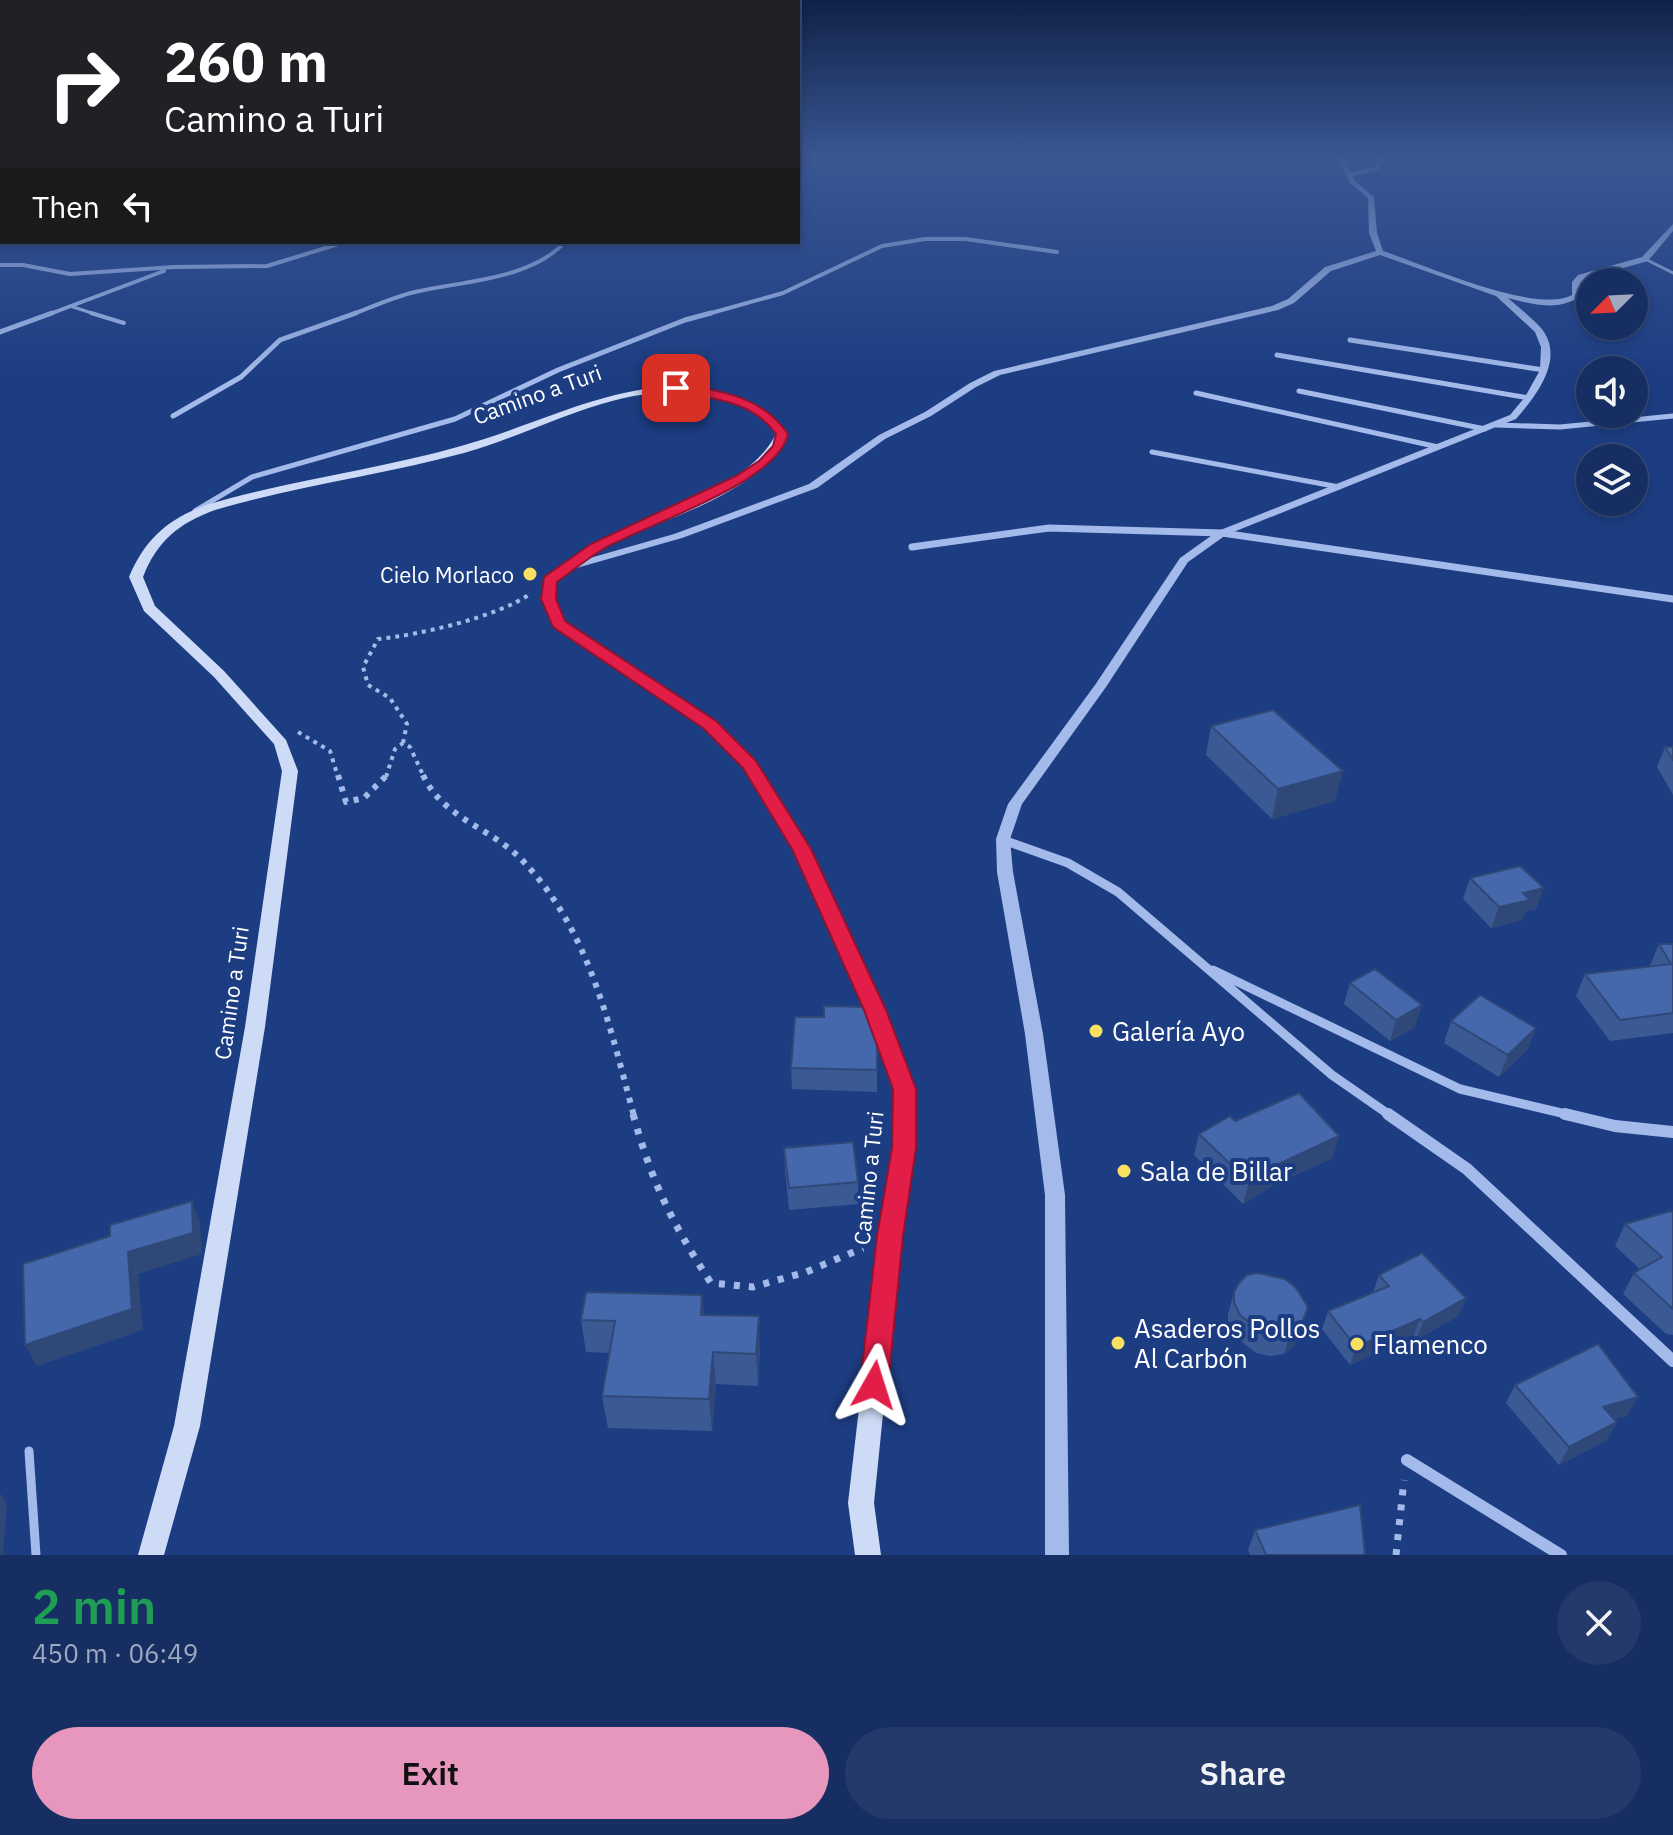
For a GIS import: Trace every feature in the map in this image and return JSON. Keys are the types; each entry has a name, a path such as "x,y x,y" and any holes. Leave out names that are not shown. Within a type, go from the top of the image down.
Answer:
{"main road":[{"name":"Camino a Turi","path":"151,1555 187,1426 255,1027 290,771 281,743 219,674 149,608 136,577 150,546 177,522 219,505 501,439 586,403 645,390 676,388 730,397 763,414 782,434 779,447 740,478 597,547 550,580 548,599 559,624 709,725 750,765 802,849 875,1010 904,1089 904,1148 890,1236 861,1503 868,1555"}],"street":[{"path":"1373,232 1380,252"},
{"path":"562,571 678,536 813,486 882,437 997,373 1275,308 1291,301 1328,269 1380,252 1499,294 1539,302 1570,302 1576,296 1576,282 1581,277 1645,259 1668,232"},
{"path":"177,522 252,477 455,419 558,370 685,320 783,293 882,246 925,239 966,239 1057,252"},
{"path":"0,265 23,265 70,274 174,267 267,266 338,244"},
{"path":"173,416 241,377 280,340 411,293 506,273 553,255 563,244"},
{"path":"0,332 174,267"},
{"path":"1057,1555 1055,1195 1034,1034 1005,872 1003,839 1015,804 1100,687 1184,560 1197,549 1222,533 1513,417 1529,398 1544,370 1545,347 1539,331 1499,294"},
{"path":"1350,340 1544,370"},
{"path":"1277,355 1529,398"},
{"path":"1299,391 1490,427 1560,427 1673,416"},
{"path":"1196,393 1438,447"},
{"path":"1152,452 1339,487"},
{"path":"912,547 1049,528 1222,533 1673,599"},
{"path":"1003,839 1068,863 1118,892 1332,1075 1467,1169 1673,1361"},
{"path":"1201,965 1460,1089 1615,1126 1673,1132"},
{"path":"1407,1460 1561,1555"}],"lane":[{"path":"1645,259 1673,273"},
{"path":"70,306 124,323"},
{"path":"29,1451 36,1555"}],"path":[{"path":"262,721 303,733 330,751 346,802 363,800 383,782 394,759 395,749 403,743 407,724 390,698 368,685 363,667 378,639 429,632 518,604 532,592 540,579 562,571"},
{"path":"403,743 410,747 428,787 449,810 517,855 552,895 567,921 602,996 646,1162 672,1223 711,1283 753,1287 806,1272 890,1236"},
{"path":"1396,1555 1407,1460"}],"building":[{"path":"1273,710 1343,771 1278,789 1211,726"},
{"path":"1665,747 1673,747 1673,760"},
{"path":"1520,866 1544,888 1523,893 1530,900 1499,907 1470,878"},
{"path":"1659,944 1673,944 1673,1013 1620,1020 1585,974 1671,964"},
{"path":"1375,969 1422,1005 1396,1020 1350,983"},
{"path":"1480,995 1536,1028 1508,1055 1451,1021"},
{"path":"824,1006 869,1007 877,1029 877,1070 791,1068 795,1017 824,1017"},
{"path":"1299,1093 1339,1136 1249,1182 1199,1134 1230,1116 1235,1121"},
{"path":"853,1142 858,1182 789,1188 784,1148"},
{"path":"192,1201 193,1233 128,1252 132,1309 25,1345 23,1264 110,1236 110,1225"},
{"path":"1671,1211 1673,1309 1634,1273 1662,1257 1625,1224"},
{"path":"1422,1253 1466,1298 1423,1322 1420,1319 1356,1347 1328,1311 1389,1286 1379,1275"},
{"path":"1258,1273 1285,1279 1296,1288 1308,1307 1301,1325 1291,1332 1277,1335 1262,1332 1240,1315 1234,1303 1234,1292 1247,1275"},
{"path":"586,1292 702,1295 701,1315 759,1316 756,1354 713,1352 709,1399 602,1396 615,1321 581,1320"},
{"path":"1598,1344 1638,1397 1603,1407 1617,1422 1569,1447 1515,1385"},
{"path":"1360,1505 1365,1555 1266,1555 1255,1530"}],"place":[{"name":"Cielo Morlaco","path":"530,574"},
{"name":"Galería Ayo","path":"1096,1031"},
{"name":"Sala de Billar","path":"1124,1171"},
{"name":"Asaderos Pollos Al Carbón","path":"1118,1343"},
{"name":"Flamenco","path":"1357,1344"}],"route":[{"path":"676,388 703,390 754,407 773,420 782,434 779,447 763,464 740,478 597,547 550,580 548,599 559,624 709,725 750,765 802,849 875,1010 904,1089 904,1148 890,1236 874,1385"}]}
